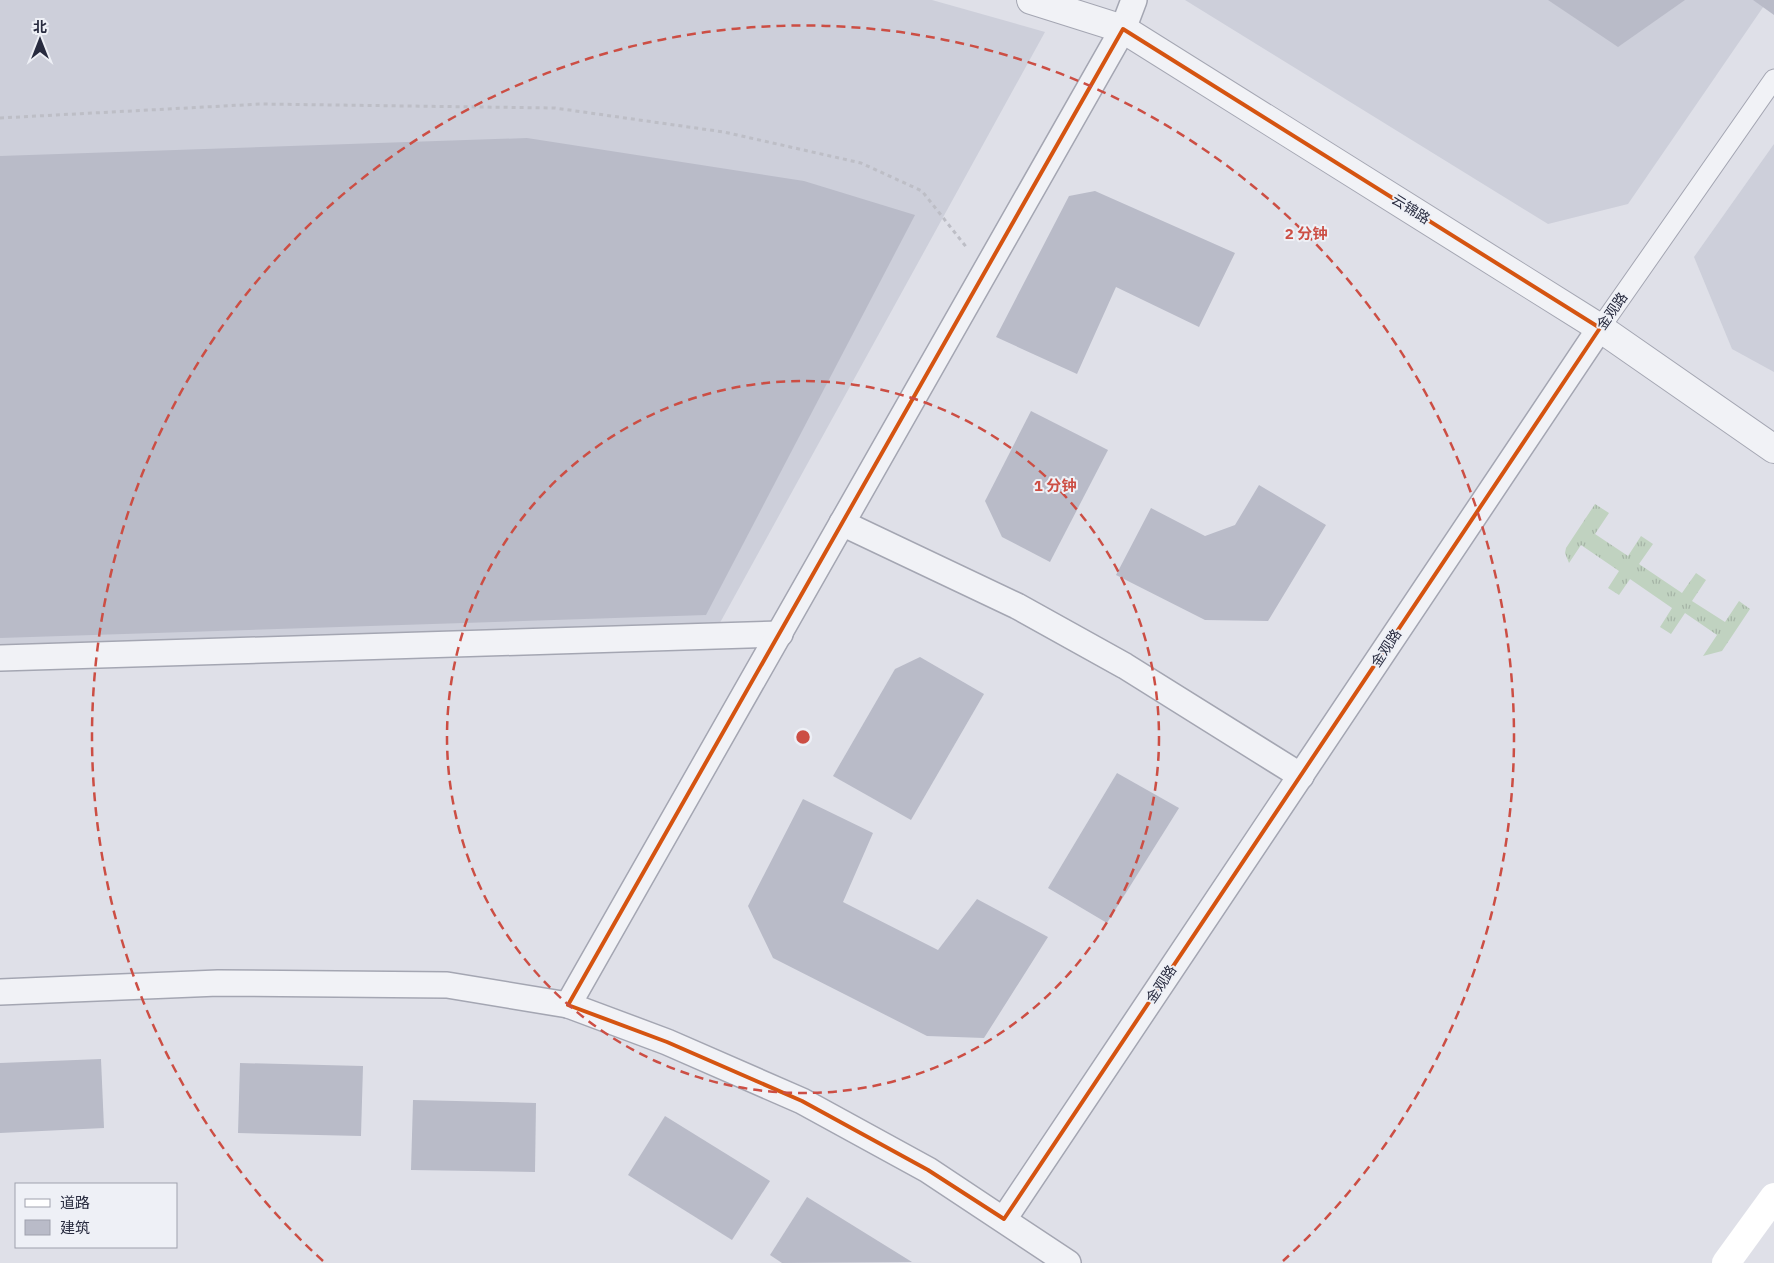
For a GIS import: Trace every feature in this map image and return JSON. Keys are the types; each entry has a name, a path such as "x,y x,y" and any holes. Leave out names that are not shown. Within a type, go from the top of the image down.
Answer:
{"main road":[{"path":"1726,1263 1774,1197"}],"street":[{"name":"云锦路","path":"1032,0 1123,29 1600,328 1774,449"},
{"path":"568,1005 1123,29 1134,0"},
{"name":"金观路","path":"1004,1219 1600,328 1774,79"},
{"path":"842,523 1017,606 1124,666 1301,776"},
{"path":"0,658 780,634"},
{"path":"0,992 218,983 447,985 568,1005 667,1042 802,1101 928,1170 1068,1263"}],"path":[{"path":"0,118 261,104 555,108 724,132 861,163 922,191 986,271"}],"highlighted area":[{"path":"1123,29 1600,328 1004,1219 928,1170 802,1101 667,1042 568,1005"}],"shaded area":[{"path":"0,0 932,0 1045,32 716,630 0,650"},
{"path":"1185,0 1768,0 1628,204 1548,224"},
{"path":"1774,144 1774,372 1732,349 1694,257"}],"green space":[{"path":"1595,504 1609,513 1595,534 1628,556 1641,536 1653,544 1639,564 1682,593 1696,573 1706,580 1692,601 1725,622 1739,601 1750,609 1722,651 1703,656 1717,635 1685,613 1671,634 1660,627 1672,608 1630,579 1619,595 1608,588 1619,571 1581,545 1569,563 1565,553 1566,548"}],"building":[{"path":"1548,0 1685,0 1618,47"},
{"path":"1753,0 1774,0 1774,15"},
{"path":"527,138 804,181 915,215 706,615 0,638 0,156"},
{"path":"1095,191 1235,253 1199,327 1116,287 1077,374 996,337 1069,196"},
{"path":"1031,411 1108,450 1050,562 1002,537 985,501"},
{"path":"1259,485 1326,525 1268,621 1205,620 1116,575 1151,508 1205,536 1235,525"},
{"path":"920,657 984,694 911,820 833,776 895,669"},
{"path":"1117,773 1179,808 1107,923 1048,888"},
{"path":"803,799 873,833 843,902 938,950 977,899 1048,937 984,1038 927,1036 773,958 748,906"},
{"path":"101,1059 104,1128 0,1133 0,1063"},
{"path":"240,1063 363,1066 361,1136 238,1133"},
{"path":"413,1100 536,1103 535,1172 411,1170"},
{"path":"665,1116 770,1181 732,1240 628,1175"},
{"path":"807,1197 912,1262 782,1263 770,1255"}]}
